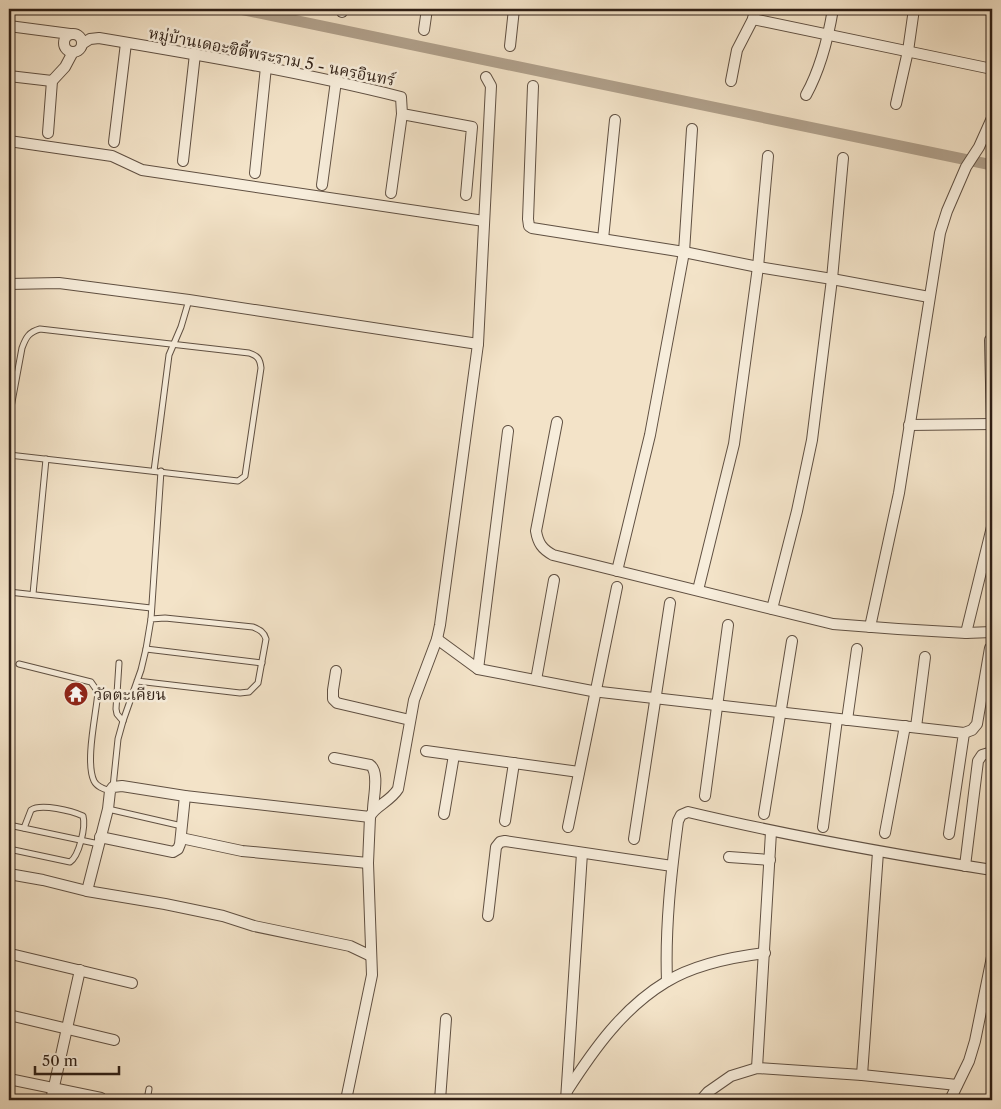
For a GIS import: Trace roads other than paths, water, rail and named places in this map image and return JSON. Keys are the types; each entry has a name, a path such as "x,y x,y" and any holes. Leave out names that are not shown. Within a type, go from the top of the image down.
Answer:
{"street":[{"path":"424,30 427,9"},
{"path":"510,46 514,9"},
{"path":"806,95 817,76 833,9"},
{"path":"896,104 908,51 914,9"},
{"path":"730,81 737,50 754,14 828,36 992,69"},
{"path":"9,26 79,36 82,44"},
{"path":"70,34 64,40 64,46 67,50 73,52"},
{"name":"หมู่บ้านเดอะซิตี้พระราม 5 - นครอินทร์","path":"52,81 65,67 73,52 79,50 82,44 90,38 99,38 266,67 336,81 400,97 402,114"},
{"path":"114,142 126,43"},
{"path":"183,161 195,54"},
{"path":"255,173 266,67"},
{"path":"9,76 52,81 48,133"},
{"path":"87,891 112,789 122,786 186,796 372,814 391,799 398,789 414,700 437,639 478,344 491,86 486,78"},
{"path":"322,185 336,81"},
{"path":"533,86 529,226 535,230 684,252 929,297"},
{"path":"391,193 402,114 472,127 466,196"},
{"path":"870,628 897,502 940,233 947,211 966,167 979,147 992,118"},
{"path":"603,239 615,120"},
{"path":"617,571 650,435 684,252 692,128"},
{"path":"9,141 112,156 142,170 484,221"},
{"path":"698,590 734,444 758,267 768,156"},
{"path":"772,609 797,511 812,440 832,279 843,158"},
{"path":"9,284 58,283 189,300 478,344"},
{"path":"909,425 992,425 990,340"},
{"path":"556,422 536,530 537,540 543,550 553,555 833,624 966,633 992,632"},
{"path":"478,669 508,431"},
{"path":"966,633 992,527"},
{"path":"536,680 554,580"},
{"path":"568,826 617,587"},
{"path":"634,839 670,603"},
{"path":"705,796 728,625"},
{"path":"437,639 478,669 596,692 964,733 972,730 977,724 988,680 990,648"},
{"path":"764,814 792,640"},
{"path":"823,827 842,719 857,649"},
{"path":"916,727 925,657"},
{"path":"336,671 333,699 337,703 410,720"},
{"path":"885,832 905,726"},
{"path":"949,834 964,733"},
{"path":"426,752 579,772"},
{"path":"965,866 978,761 982,755 992,752"},
{"path":"444,814 454,755"},
{"path":"334,758 370,765 374,768 376,774 368,863 372,975 346,1100"},
{"path":"505,821 514,764"},
{"path":"100,840 173,852 178,849 181,838 186,796"},
{"path":"667,981 666,948 672,866 678,821 681,815 688,812 772,832 878,852 992,870"},
{"path":"757,1068 772,832"},
{"path":"181,838 242,851 368,863"},
{"path":"488,916 496,847 500,842 504,841 672,866"},
{"path":"862,1075 878,852"},
{"path":"566,1096 582,853"},
{"path":"729,857 770,860"},
{"path":"9,874 87,891 223,916 254,926 350,946 371,956"},
{"path":"566,1096 608,1032 640,1001 667,981 692,970 733,957 765,953"},
{"path":"15,955 132,983"},
{"path":"950,1100 969,1061 975,1041 992,957"},
{"path":"51,1100 80,970"},
{"path":"9,1015 114,1040"},
{"path":"440,1100 446,1019"},
{"path":"700,1100 731,1076 757,1068 862,1075 957,1085"},
{"path":"9,1079 101,1098"}],"lane":[{"path":"154,471 169,355 189,300"},
{"path":"9,418 11,392 22,348 31,332 40,329 249,353 258,358 261,368 245,476 236,481 9,455"},
{"path":"33,594 46,459"},
{"path":"19,664 91,682 95,687 98,692 90,756 91,768 94,782 100,788 112,789 118,739 146,649 151,608 161,472"},
{"path":"9,592 151,608"},
{"path":"137,681 240,693 248,692 258,683 265,636 263,632 253,627 165,618 150,619"},
{"path":"146,649 262,663"},
{"path":"119,663 116,709 117,714 123,720"},
{"path":"9,849 70,862 77,855 85,822 83,816 75,813 39,807 34,808 28,815 24,828"},
{"path":"108,809 182,826"},
{"path":"9,824 80,840 100,840"},
{"path":"147,1100 149,1089"}],"waterway":[{"path":"240,9 992,165"}],"place":[{"name":"วัดตะเคียน","path":"76,694"}]}
